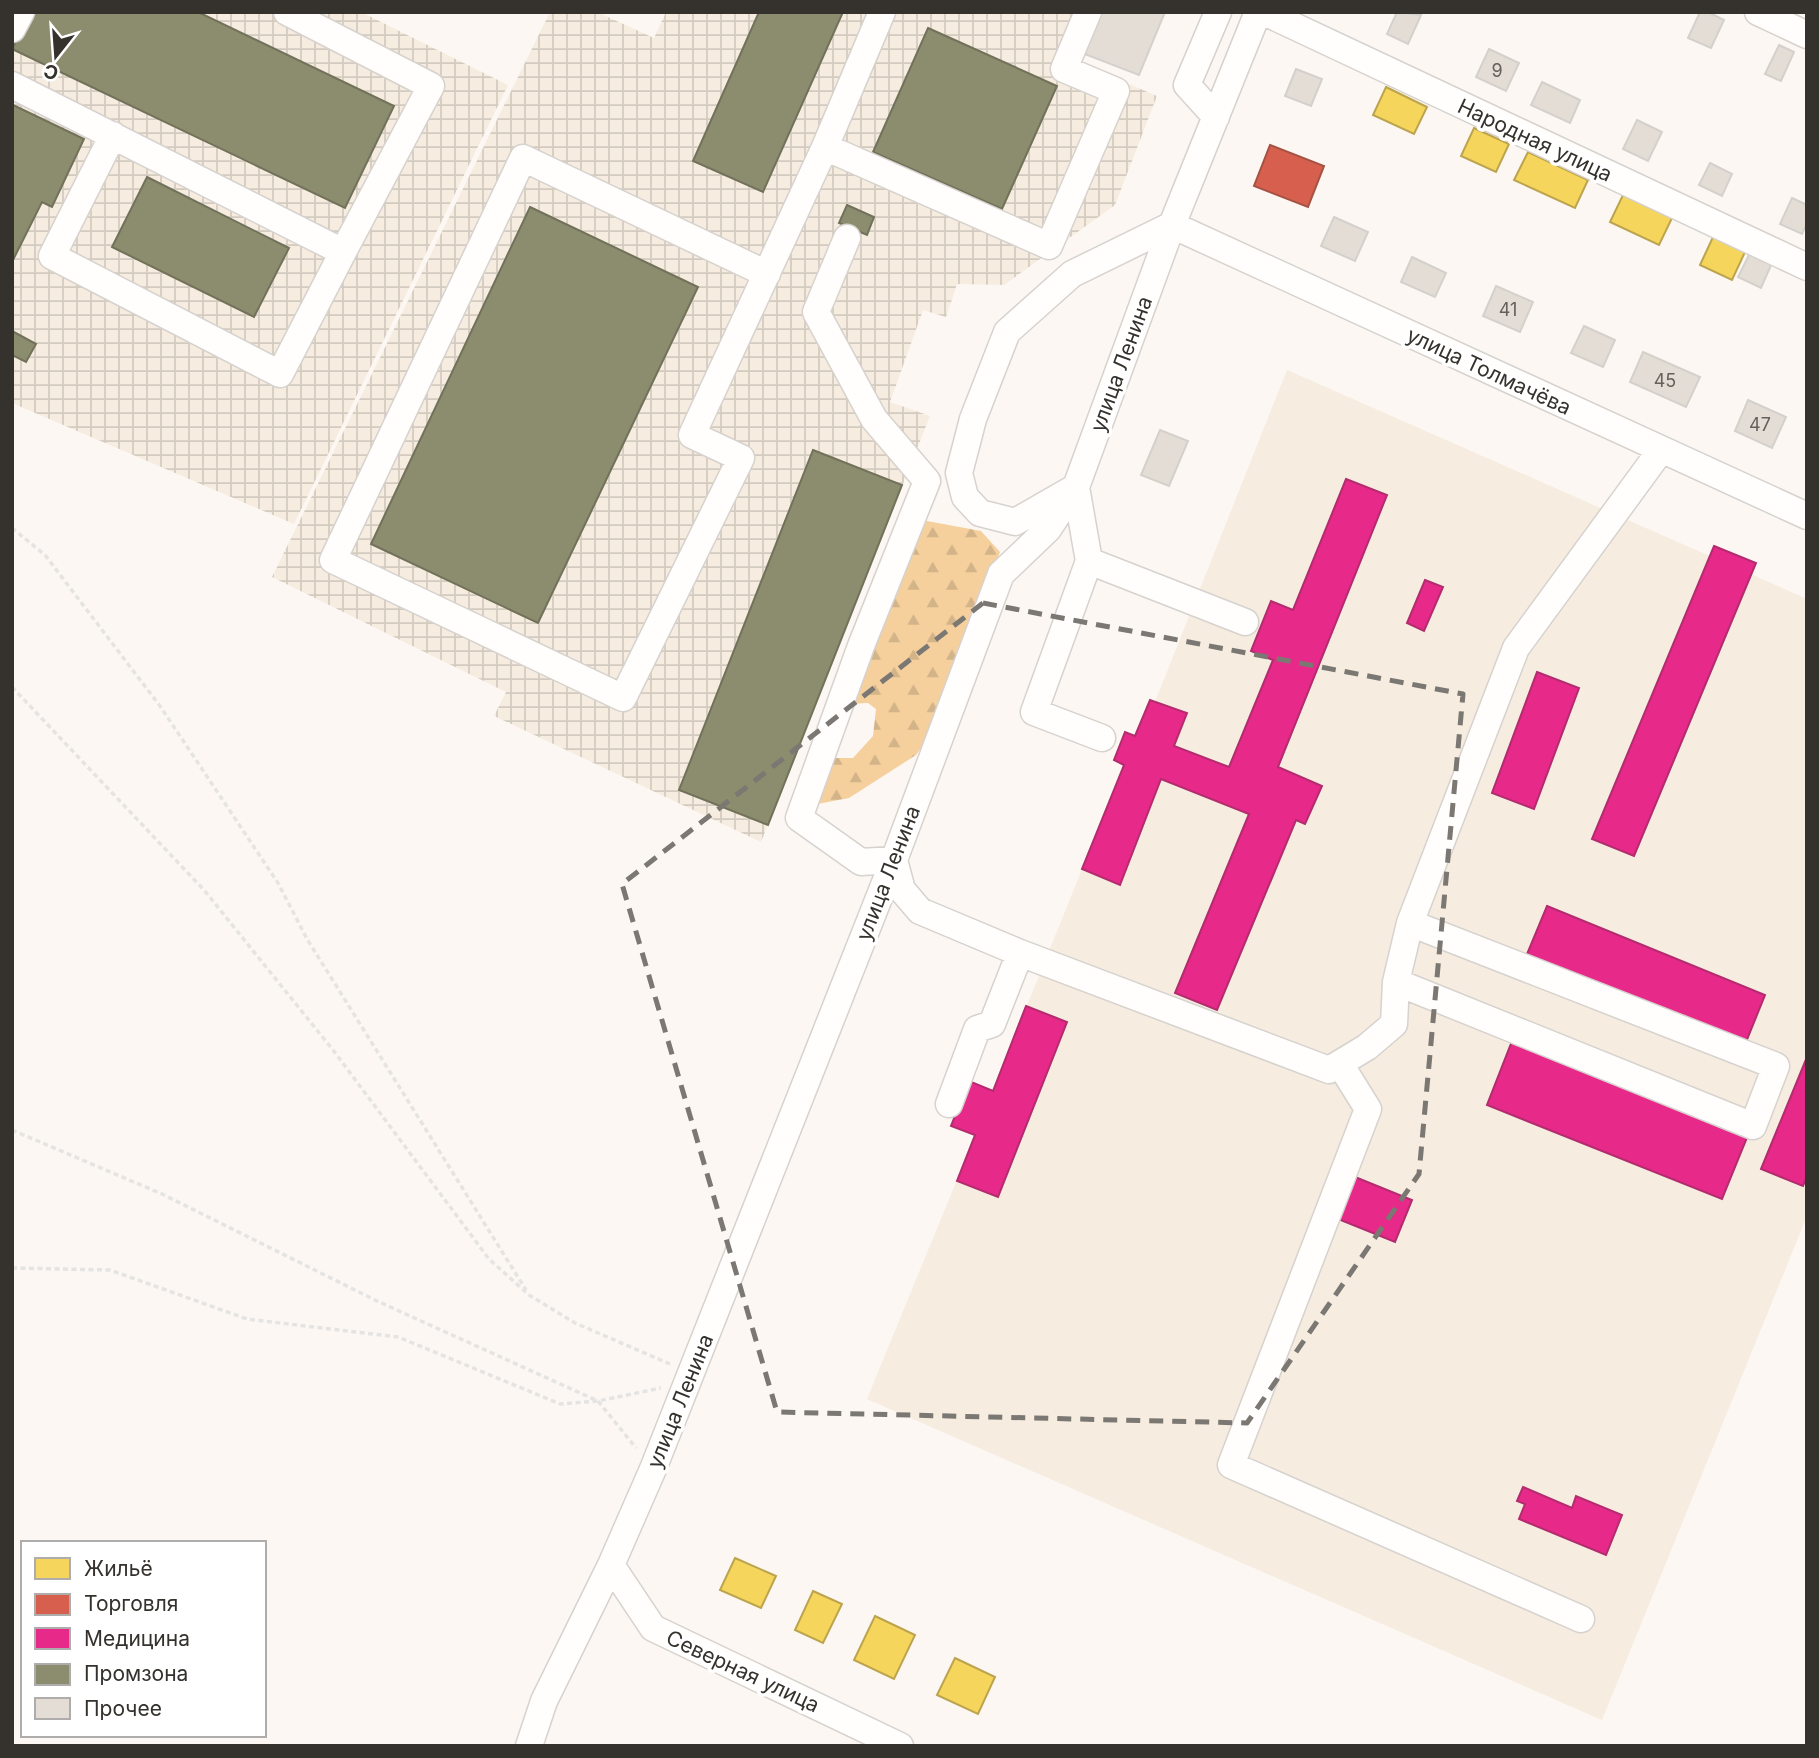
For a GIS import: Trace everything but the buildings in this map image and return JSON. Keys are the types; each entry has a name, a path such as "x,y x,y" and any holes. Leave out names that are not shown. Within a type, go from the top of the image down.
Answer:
{"street":[{"path":"12,29 21,12"},
{"path":"113,135 52,256 281,374 431,86 287,12"},
{"path":"767,274 523,158 333,560 623,698 741,458 692,435 767,274 825,147 882,12"},
{"path":"825,147 1049,246 1116,91 1064,69 1088,12"},
{"path":"1216,117 1187,85 1218,12"},
{"name":"улица Ленина","path":"529,1746 544,1701 611,1565 653,1469 894,860 1001,574 1048,529 1076,487 1172,225 1258,12"},
{"name":"Народная улица","path":"1264,12 1807,267"},
{"path":"1759,12 1807,35"},
{"path":"12,85 343,252"},
{"path":"1102,738 1034,712 1089,561 1076,487 1015,522 980,513 965,498 959,473 987,379 1007,331 1072,274 1172,225"},
{"name":"улица Толмачёва","path":"1172,225 1807,516"},
{"path":"847,238 816,312 874,419 927,481 861,646 799,818 861,862 894,860 902,890 920,911 1020,953 1329,1070 1394,1024 1396,982 1410,923 1516,648 1661,450"},
{"path":"1089,561 1245,622"},
{"path":"1396,982 1753,1126 1776,1066 1410,923"},
{"path":"949,1104 977,1030 992,1024 1020,953"},
{"path":"1340,1063 1368,1109 1231,1465 1581,1619"},
{"name":"Северная улица","path":"611,1565 653,1628 900,1746"}],"path":[{"path":"12,528 45,555 175,728 278,883 307,939 529,1296"},
{"path":"12,687 204,890 333,1050 489,1259 529,1296 575,1323 677,1367 689,1378 650,1392 560,1404 398,1337 247,1320 110,1270 12,1268"},
{"path":"12,1130 162,1194 377,1301 598,1401 653,1469"}],"highlighted area":[{"path":"983,603 1463,694 1419,1174 1247,1423 777,1412 622,884"}],"shaded area":[{"path":"12,12 361,12 508,85 294,524 12,403"},
{"path":"550,12 597,12 654,38 666,12 1075,12 1058,54 1157,96 1115,205 1004,285 957,284 946,317 923,310 890,402 930,416 761,842 494,716 506,692 272,577"},
{"path":"1287,370 1807,599 1807,1216 1602,1720 867,1399 975,1136 951,1126 969,1081 993,1090 1124,765 1114,760 1125,732 1135,736 1150,700 1155,702"}],"green space":[{"path":"927,521 981,531 1000,552 935,729 916,755 849,798 812,805 827,758 853,758 873,736 876,709 868,703 847,704 913,523"}]}
